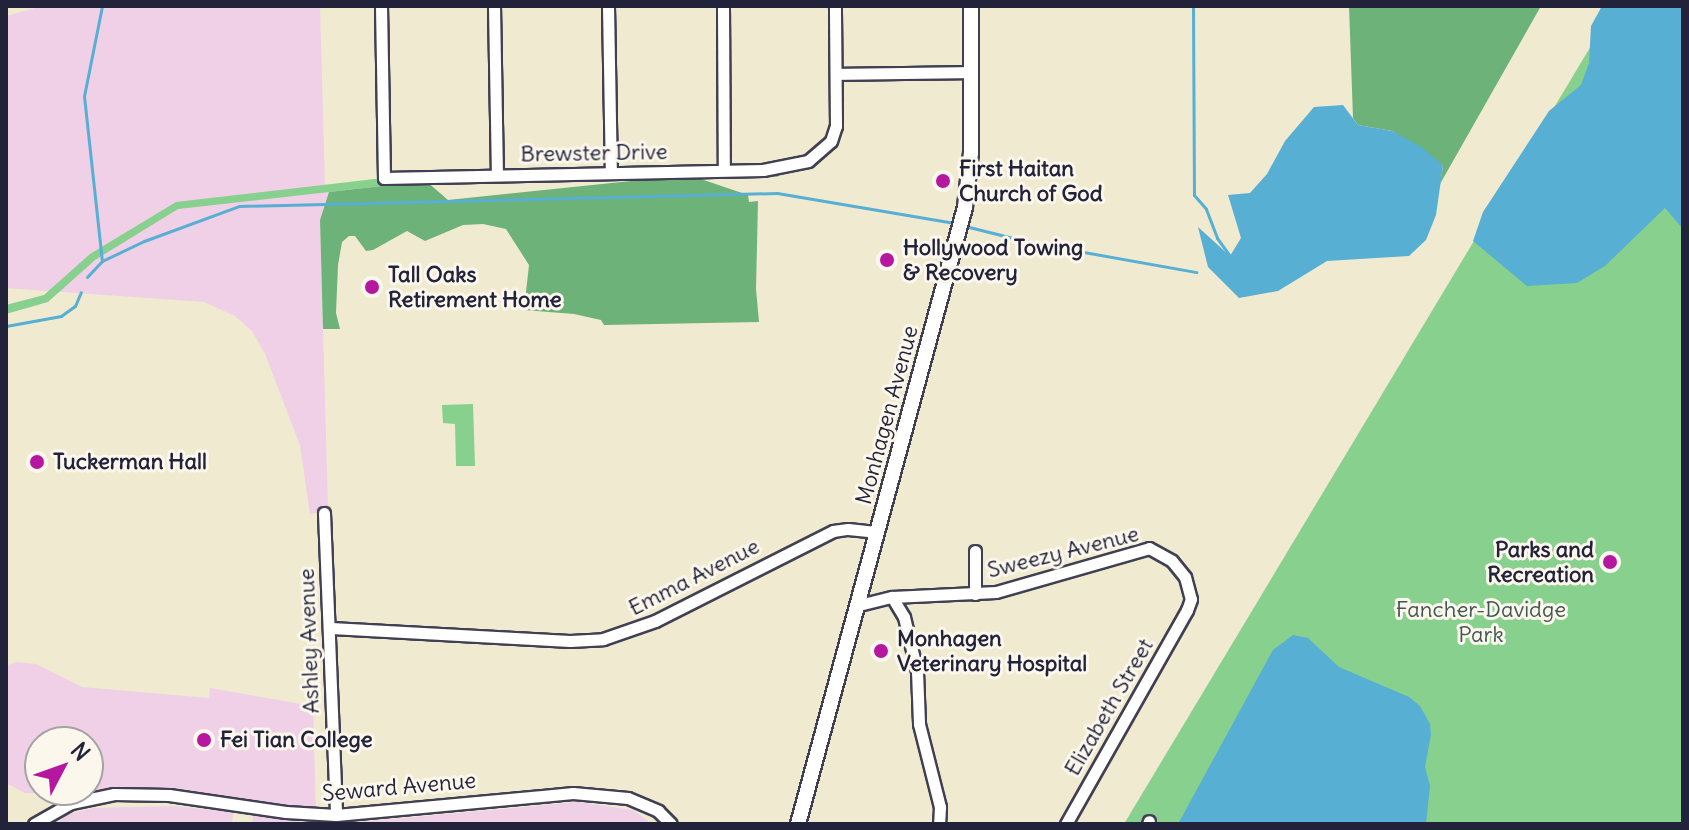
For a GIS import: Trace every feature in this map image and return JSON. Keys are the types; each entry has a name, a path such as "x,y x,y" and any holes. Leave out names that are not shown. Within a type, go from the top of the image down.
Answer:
{"main road":[{"name":"Monhagen Avenue","path":"798,824 965,207 971,153 971,8"}],"street":[{"name":"Brewster Drive","path":"381,6 384,178 785,168 816,157 831,141 836,126 835,6"},
{"path":"494,6 497,175"},
{"path":"608,6 611,172"},
{"path":"723,6 724,170"},
{"path":"836,74 971,72"},
{"name":"Ashley Avenue","path":"324,513 331,628 336,815"},
{"name":"Emma Avenue","path":"331,628 570,641 603,639 655,621 833,531 878,532"},
{"name":"Sweezy Avenue","path":"859,605 892,597 996,592 1149,548 1172,561 1185,577 1191,599 1187,610"},
{"path":"975,551 975,594"},
{"path":"892,597 904,617 917,671 919,724 940,807 939,824"},
{"name":"Elizabeth Street","path":"1066,824 1187,610"},
{"name":"Seward Avenue","path":"34,824 71,803 114,794 169,795 286,812 336,815 535,795 597,794 640,802 671,824"}],"shaded area":[{"path":"42,6 320,6 325,188 329,192 320,220 328,511 310,514 300,445 265,354 252,331 235,316 204,302 6,288 6,16"},
{"name":"Fei Tian College","path":"16,662 36,664 82,687 209,698 210,688 313,706 316,812 165,794 104,794 104,726 24,726 24,792 6,783 6,666"},
{"path":"578,802 633,810 652,824 252,824 253,816 311,823 371,821"},
{"path":"174,806 233,812 232,824 57,824 66,815 93,808"}],"green space":[{"path":"1349,6 1541,6 1440,184 1443,166 1392,131 1358,125 1353,118"},
{"name":"Fancher-Davidge Park","path":"1615,6 1683,6 1683,824 1124,824"},
{"path":"781,170 778,177 689,175 426,181 178,209 95,260 48,302 6,314 6,305 44,295 90,254 176,202 426,173"},
{"path":"689,175 748,195 749,202 758,201 756,289 759,322 604,325 601,320 574,314 524,310 529,265 506,229 483,224 463,225 425,241 407,231 366,251 355,236 349,236 342,242 338,265 336,313 340,329 323,329 320,220 329,192 426,181 448,200"},
{"path":"473,404 475,466 456,466 455,424 443,423 442,405"}],"water":[{"path":"1602,6 1683,6 1683,229 1665,208 1605,266 1577,283 1527,286 1473,241 1483,212 1549,111 1581,85 1589,63 1591,26"},
{"path":"1343,105 1358,125 1392,131 1423,148 1443,166 1436,215 1426,240 1409,256 1327,261 1278,291 1239,298 1208,267 1198,227 1230,256 1241,238 1228,195 1250,193 1267,174 1285,141 1314,107"},
{"path":"1293,635 1308,638 1339,667 1409,697 1420,706 1430,724 1431,735 1425,767 1430,786 1426,824 1178,824 1273,650"}],"waterway":[{"path":"102,6 84,96 102,261"},
{"path":"1193,6 1194,195 1206,209 1217,238 1230,256"},
{"path":"87,277 102,261 144,241 239,206 777,193 954,223"},
{"path":"969,227 1033,243 1196,272"},
{"path":"6,326 61,316 75,306 81,292"}],"place":[{"name":"First Haitan Church of God","path":"943,181"},
{"name":"Hollywood Towing & Recovery","path":"887,260"},
{"name":"Tall Oaks Retirement Home","path":"372,287"},
{"name":"Tuckerman Hall","path":"37,462"},
{"name":"Parks and Recreation","path":"1610,562"},
{"name":"Monhagen Veterinary Hospital","path":"881,651"},
{"name":"Fei Tian College","path":"204,740"}]}
